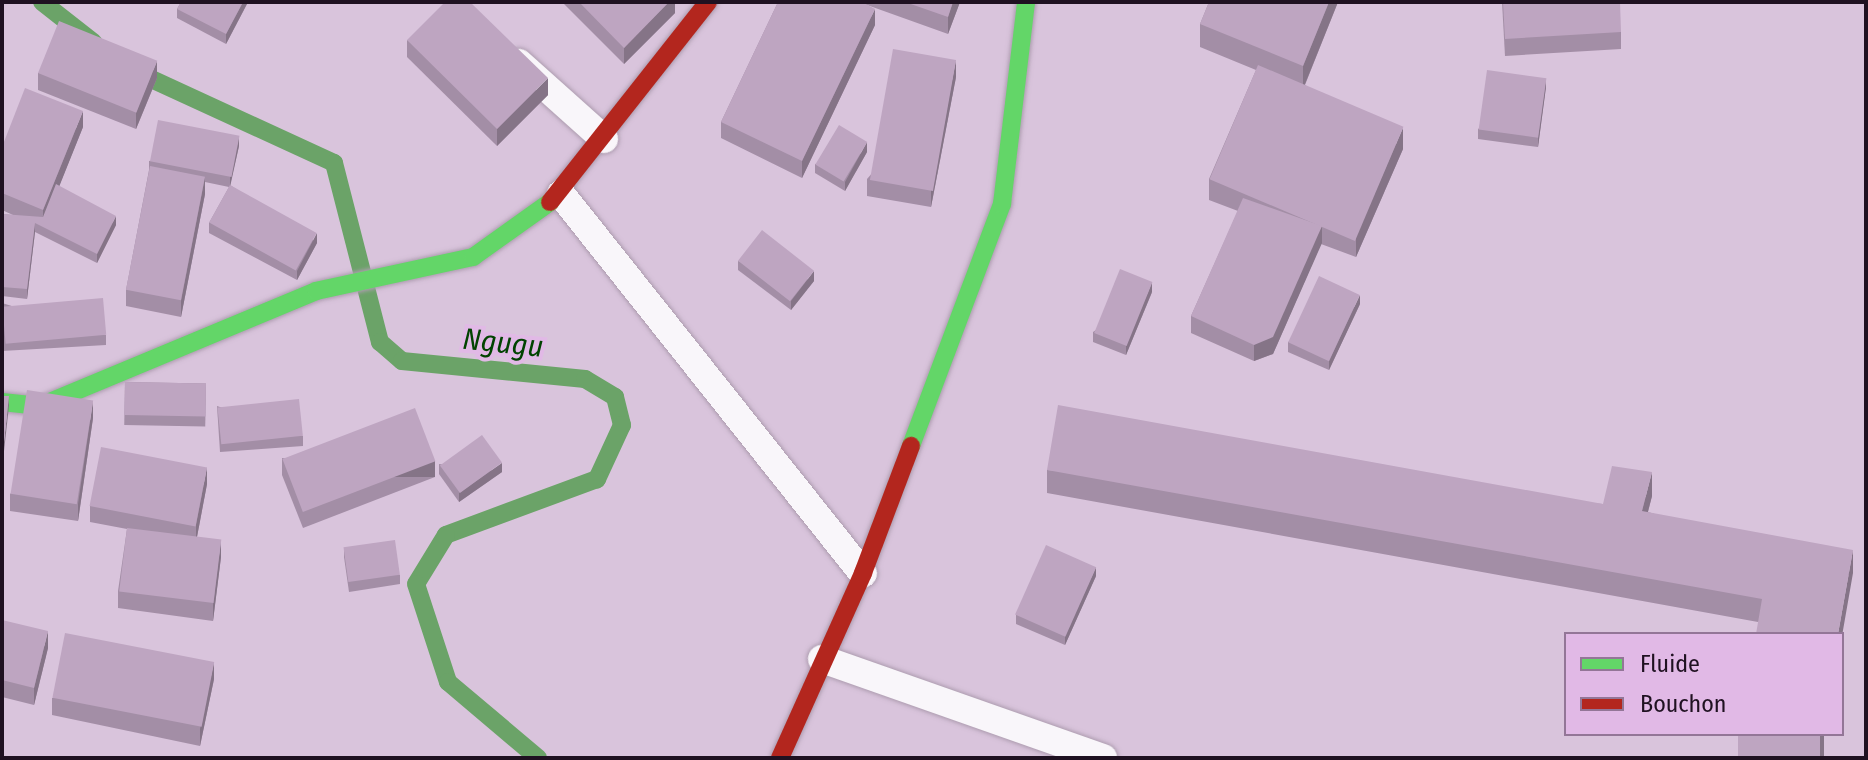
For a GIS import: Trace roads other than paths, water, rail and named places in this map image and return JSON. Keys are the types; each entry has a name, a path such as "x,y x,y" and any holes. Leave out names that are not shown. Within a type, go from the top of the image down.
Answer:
{"street":[{"path":"2,402 40,406 316,291 473,257 561,194 708,2"},
{"path":"780,758 863,573 1002,204 1026,2"}],"lane":[{"path":"497,44 604,139"},
{"path":"561,194 863,573"},
{"path":"822,659 1103,758"}],"waterway":[{"name":"Ngugu","path":"42,2 93,42"},
{"name":"Ngugu","path":"134,71 334,163 380,342 402,361 585,379 615,397 622,425 597,479 446,535 416,584 448,682 538,758"}]}
